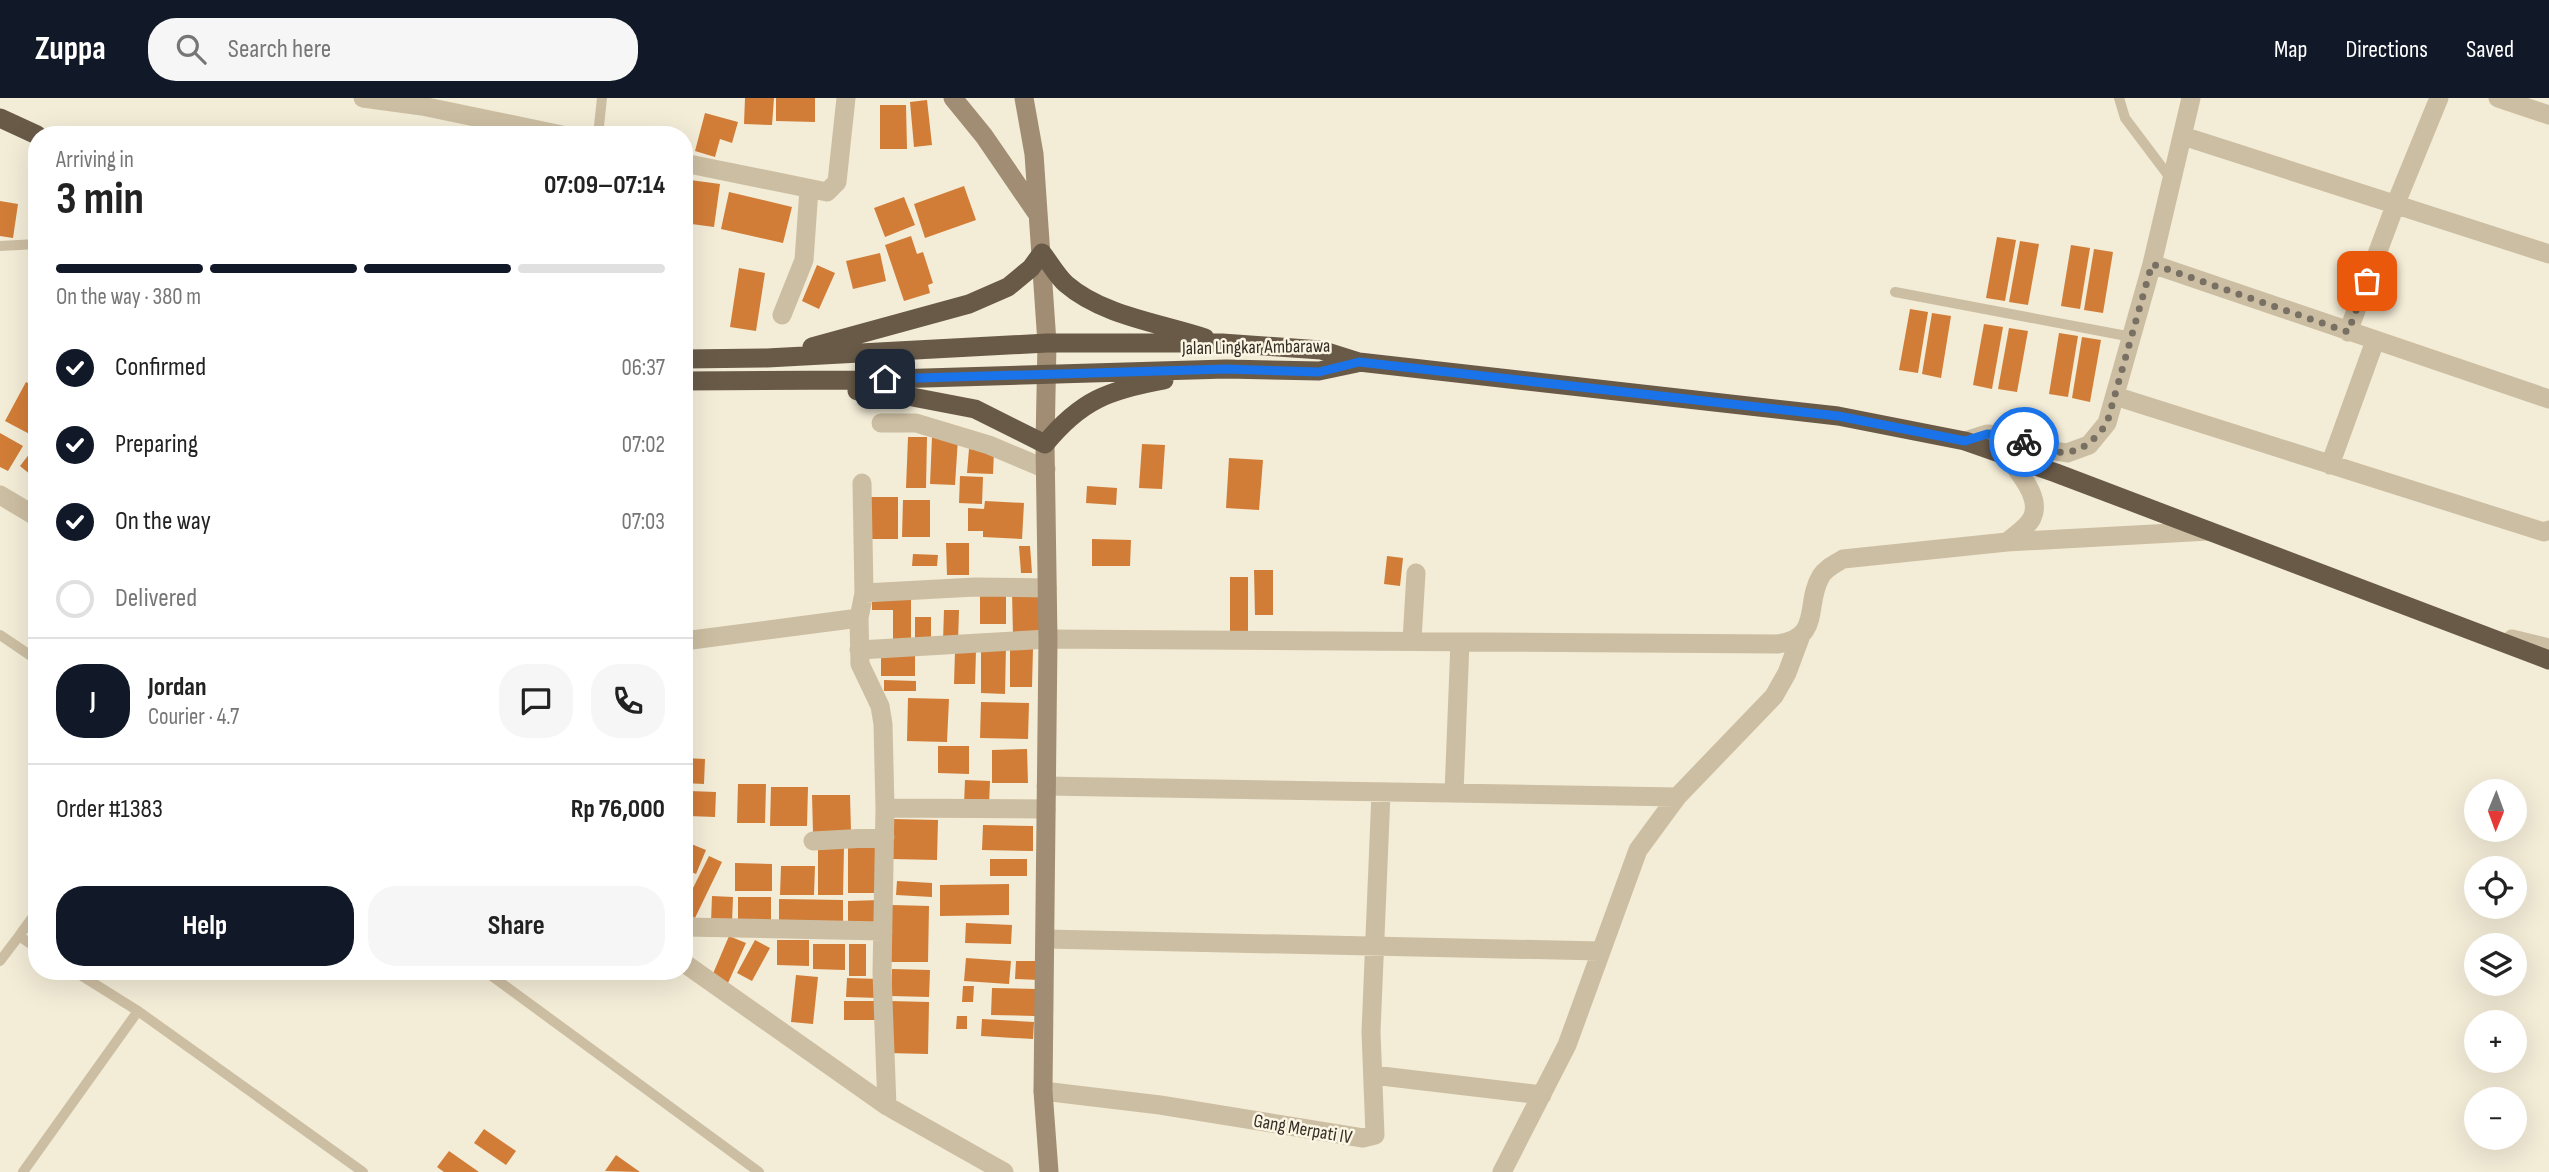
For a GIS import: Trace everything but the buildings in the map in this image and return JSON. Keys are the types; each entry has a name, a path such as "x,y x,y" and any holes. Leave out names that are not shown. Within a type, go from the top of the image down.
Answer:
{"highway":[{"path":"0,119 28,131"},
{"path":"767,358 969,304 1008,288 1031,268 1042,253 1065,283 1088,299 1126,315 1222,343"},
{"name":"Jalan Lingkar Ambarawa","path":"693,359 767,358 1047,343 1222,343 1321,350 1359,362"},
{"path":"1359,362 1838,416 1965,441 2549,660"},
{"name":"Jalan Lingkar Ambarawa","path":"693,381 766,383 1226,369 1319,372 1359,362"},
{"path":"766,383 902,395 975,409 1045,444 1066,419 1095,399 1141,384 1226,369"}],"main road":[{"path":"953,98 984,136 1037,212"},
{"path":"1024,98 1034,154 1047,343 1045,469 1048,639 1043,1091 1049,1172"}],"street":[{"path":"363,98 422,106 519,126"},
{"path":"693,165 827,192 837,182 846,98"},
{"path":"1965,441 1987,434 1995,435 2014,438 2056,453 2078,450 2089,445 2107,423 2152,264 2191,98"},
{"path":"2348,332 2439,98"},
{"path":"2498,98 2549,115"},
{"path":"2183,136 2549,254"},
{"path":"782,315 804,260 809,189"},
{"path":"2152,264 2549,399"},
{"path":"2330,465 2375,341"},
{"path":"2115,396 2544,532 2549,530"},
{"path":"881,423 916,423 989,445 1045,469"},
{"path":"2007,542 2033,517 2034,505 2028,486 2008,457"},
{"path":"862,483 864,593 859,618 859,650 864,677 880,706 883,723 885,837 882,973 887,1106"},
{"path":"0,495 28,512"},
{"path":"1502,1172 1567,1045 1638,850 1677,797 1774,696 1807,628 1820,578 1829,567 1843,559 2007,542 2209,531"},
{"path":"1412,640 1416,573"},
{"path":"864,593 925,589 1047,588"},
{"path":"693,640 859,618"},
{"path":"2470,629 2549,648"},
{"path":"859,650 1048,639 1777,644 1800,638"},
{"path":"1454,793 1460,642"},
{"path":"1046,786 1677,797"},
{"name":"Gang Merpati IV","path":"1043,1091 1160,1105 1363,1138 1375,1135 1377,1129 1371,1032 1381,793"},
{"path":"885,808 1046,809"},
{"path":"813,841 885,837"},
{"path":"693,927 883,931"},
{"path":"1045,939 1600,951"},
{"path":"693,969 887,1106 1004,1172"},
{"path":"1373,1075 1542,1095"}],"lane":[{"path":"599,126 602,98"},
{"path":"2119,98 2125,118 2172,181"},
{"path":"0,246 28,244"},
{"path":"1895,292 2132,337"},
{"path":"0,635 28,654"},
{"path":"0,961 28,924"},
{"path":"19,936 28,942"},
{"path":"88,980 138,1011 363,1172"},
{"path":"497,980 759,1172"},
{"path":"23,1172 138,1011"}],"way so far":[{"path":"2024,442 2056,453 2067,453 2089,445 2100,433 2107,423 2152,264 2348,332 2367,281"}],"route":[{"path":"885,379 1226,369 1319,372 1359,362 1838,416 1965,441 1987,434 2003,435 2024,442"}]}
